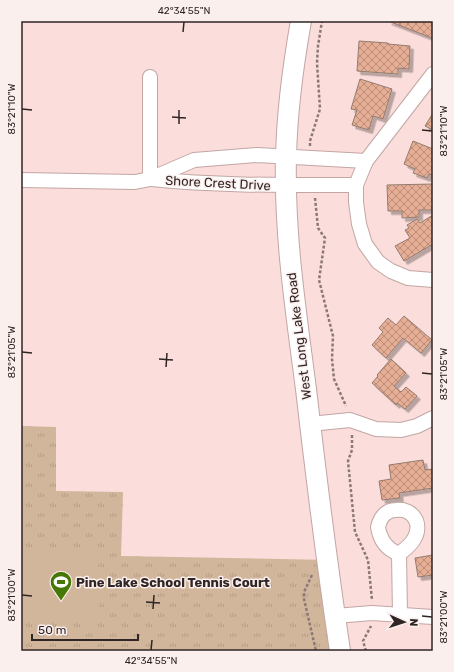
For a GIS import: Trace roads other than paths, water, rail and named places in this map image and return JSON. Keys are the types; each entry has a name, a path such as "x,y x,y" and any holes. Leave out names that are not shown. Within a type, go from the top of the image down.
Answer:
{"main road":[{"name":"West Long Lake Road","path":"301,21 287,118 286,185 289,251 340,651"}],"street":[{"path":"433,74 366,161 356,185 356,202 359,224 365,244 378,262 391,271 408,278 433,280"},
{"path":"150,77 150,179"},
{"name":"Shore Crest Drive","path":"21,180 135,182 150,179 194,160 257,155 366,161"},
{"name":"Shore Crest Drive","path":"150,179 192,183 356,185"},
{"path":"310,424 350,420 376,429 401,430 417,426 433,418"},
{"path":"399,554 400,615"},
{"path":"335,616 372,613 433,617"}],"place":[{"name":"Pine Lake School Tennis Court","path":"61,602"}]}
